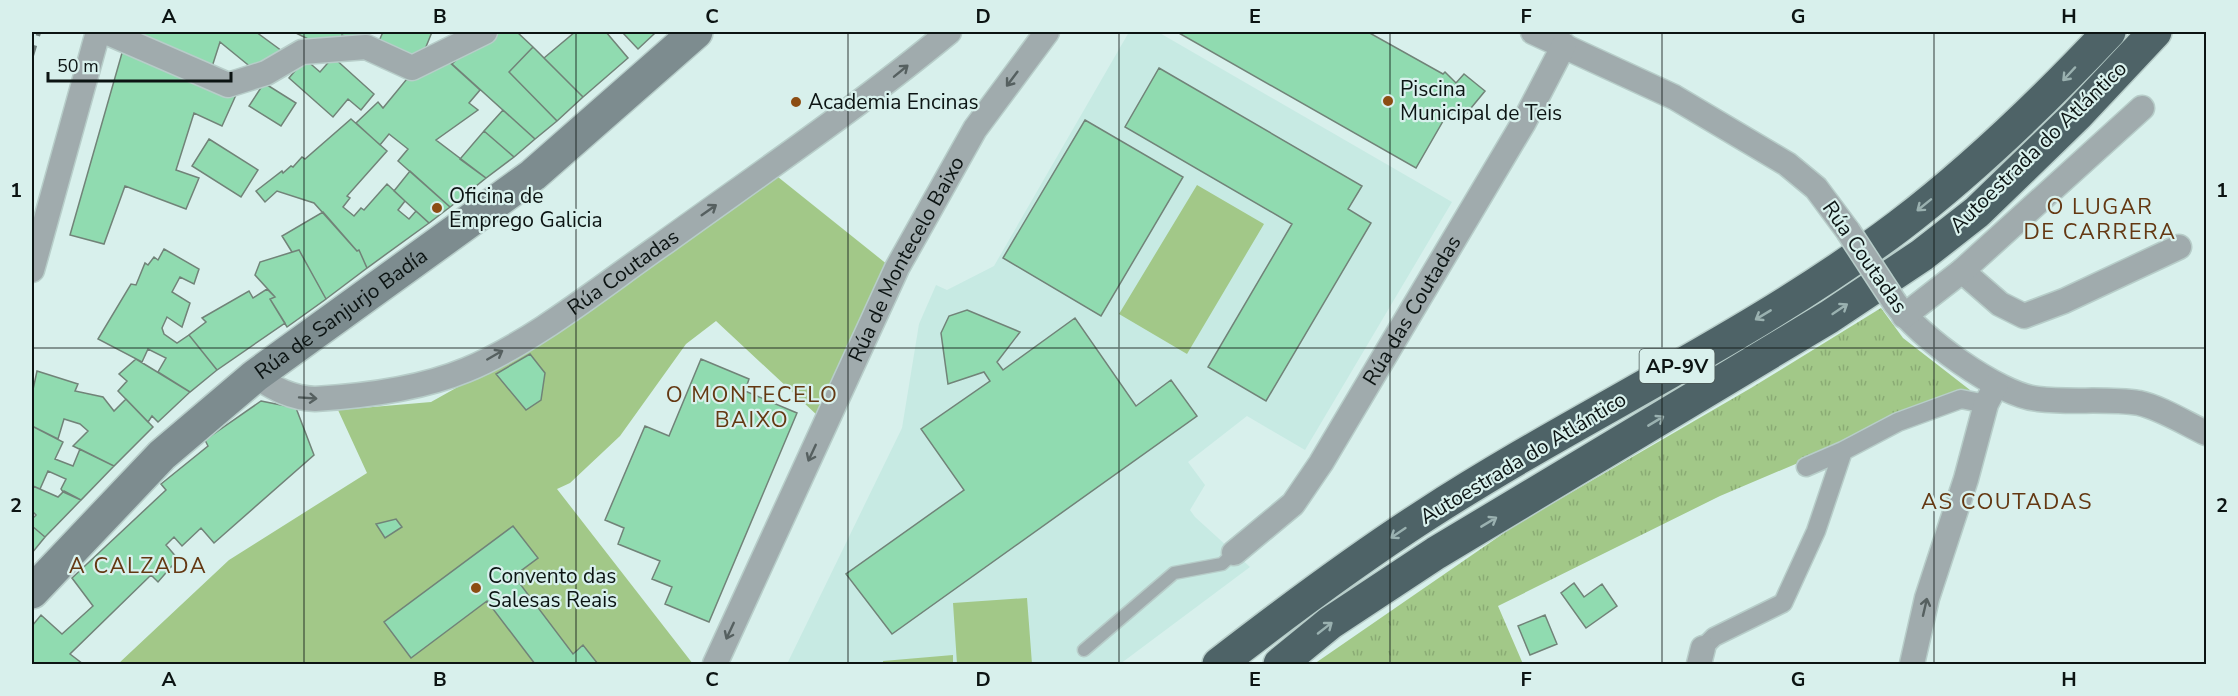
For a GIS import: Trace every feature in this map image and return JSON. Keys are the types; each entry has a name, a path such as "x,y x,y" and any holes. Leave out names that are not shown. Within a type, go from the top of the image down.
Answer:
{"highway":[{"name":"Autoestrada do Atlántico","path":"1219,664 1307,596 1425,515 1808,288 1898,226 1954,181 2052,92 2109,32"},
{"name":"Autoestrada do Atlántico","path":"1280,664 1330,623 1436,554 1829,317 1922,255 1977,212 2077,115 2155,32"}],"main road":[{"name":"Rúa de Sanjurjo Badía","path":"32,592 162,455 255,376 533,175 696,32"}],"street":[{"path":"32,270 98,32"},
{"path":"106,32 228,85 266,73 302,52 366,47 412,68 485,32"},
{"name":"Rúa Coutadas","path":"255,376 276,390 300,398 315,399 422,384 467,370 537,331 609,282 876,92 948,32"},
{"name":"Rúa de Montecelo Baixo","path":"715,664 897,268 975,129 1047,32"},
{"name":"Rúa Coutadas","path":"1536,32 1674,97 1787,164 1816,188 1848,231 1899,310 1991,394 2036,399 2141,404 2206,433"},
{"name":"Rúa das Coutadas","path":"1234,553 1293,504 1321,464 1524,122 1564,45"},
{"path":"1899,310 1962,271 2142,108"},
{"path":"1962,271 2000,304 2024,316 2064,301 2179,247"},
{"path":"1806,467 1843,451 1898,422 1961,399 1991,394 1927,598 1912,664"},
{"path":"1701,656 1714,637 1783,603 1816,531 1843,451"}],"lane":[{"path":"1084,650 1174,573 1221,564 1234,553"}],"shaded area":[{"path":"1129,32 1158,32 1452,202 1305,450 1247,416 1188,462 1205,485 1190,510 1250,567 1120,664 787,664 902,428 919,324 936,285 947,290 994,266"}],"green space":[{"path":"778,177 888,265 818,416 716,321 686,344 620,436 570,483 557,489 693,664 118,664 229,560 367,473 338,410 431,402 558,331"},
{"path":"1197,185 1264,224 1187,354 1119,314"},
{"path":"1881,308 1903,338 1970,390 1720,496 1498,606 1523,664 1314,664 1517,524 1751,388"},
{"path":"1027,598 1032,664 957,664 953,603"},
{"path":"953,655 953,664 883,664 883,661"}],"building":[{"path":"130,32 256,32 282,51 258,73 220,42 211,70"},
{"path":"294,32 362,32 356,41 342,35 339,46 322,46"},
{"path":"383,32 432,32 421,59 379,41"},
{"path":"499,32 517,32 533,47 509,72 557,121 535,139 452,64 471,45 495,36"},
{"path":"575,32 606,32 628,58 583,97 544,58"},
{"path":"622,32 652,32 654,34 638,49"},
{"name":"Piscina Municipal de Teis","path":"1177,32 1368,32 1443,74 1445,72 1456,83 1464,74 1485,91 1462,119 1453,111 1448,118 1446,116 1416,168"},
{"path":"124,46 236,95 222,126 194,113 176,170 199,178 186,209 125,186 104,244 70,235"},
{"path":"533,47 583,97 557,121 509,72"},
{"path":"333,57 374,94 361,110 348,99 333,117 289,78 305,59 320,72"},
{"path":"448,61 480,90 469,103 478,110 436,140 486,178 450,207 398,161 408,149 389,134 380,145 356,123 378,102 383,108 406,80"},
{"path":"1159,68 1362,186 1348,209 1371,223 1266,401 1208,367 1292,224 1125,127"},
{"path":"264,83 296,103 281,126 249,106"},
{"path":"503,110 535,139 514,157 484,131"},
{"path":"351,119 387,151 347,196 350,198 343,207 354,216 361,208 364,210 387,184 405,201 398,210 409,219 416,211 429,223 367,268 359,250 357,251 314,203 277,191 265,202 256,191 282,171 283,173 291,166 293,167 302,157 305,159"},
{"path":"1085,120 1183,177 1101,316 1003,258"},
{"path":"484,131 514,157 486,178 460,159"},
{"path":"209,139 258,170 241,197 192,166"},
{"path":"410,171 450,207 429,223 394,191"},
{"path":"323,212 357,251 359,250 367,268 326,299 299,250 292,252 282,236"},
{"path":"164,249 199,269 194,284 180,277 172,292 190,303 182,327 167,317 162,328 164,334 177,343 189,335 217,370 190,392 158,372 166,358 148,349 142,362 98,339 131,284 136,285 145,263 148,265 154,257 158,260"},
{"path":"299,250 326,299 287,327 270,299 275,297 255,275 260,262"},
{"path":"267,289 275,297 270,299 285,323 217,370 189,335 206,322 202,318 249,291 253,298"},
{"path":"967,310 1020,332 997,362 1003,370 1075,318 1136,406 1171,380 1197,416 892,634 846,574 964,490 921,429 990,381 984,372 948,384 941,333 949,316"},
{"path":"530,354 545,373 541,400 526,410 496,374"},
{"path":"136,359 190,392 158,422 152,416 148,422 118,391 127,381 119,374"},
{"path":"701,359 749,379 745,391 797,413 709,622 665,604 672,587 652,579 660,561 618,544 624,528 605,520 645,426 669,436"},
{"path":"37,371 78,384 75,391 103,397 114,411 126,399 153,427 114,466 73,446 88,431 80,424 64,419 58,439 32,426 32,394"},
{"path":"261,401 296,408 314,455 214,543 201,528 182,546 174,537 166,545 178,559 158,582 151,575 70,654 83,664 32,664 32,626 41,615 62,634 93,606 72,578 166,490 161,484 208,446 205,440"},
{"path":"32,426 63,442 55,459 73,466 80,449 114,466 81,500 63,492 61,489 66,479 48,471 40,489 33,486"},
{"path":"33,486 58,497 64,491 81,500 45,537 32,526 32,519 36,515 32,511"},
{"path":"396,519 402,527 385,538 376,524"},
{"path":"32,526 45,537 32,553"},
{"name":"Convento das Salesas Reais","path":"513,526 538,558 514,576 573,654 583,645 598,664 535,664 487,601 411,658 384,622"},
{"path":"1574,583 1584,597 1602,584 1617,606 1586,628 1561,593"},
{"path":"1545,615 1557,644 1530,655 1518,626"}],"railway":[{"path":"32,55 39,32"}],"place":[{"name":"Piscina Municipal de Teis","path":"1388,101"},
{"name":"Academia Encinas","path":"796,102"},
{"name":"Oficina de Emprego Galicia","path":"437,208"},
{"name":"Convento das Salesas Reais","path":"476,588"}],"district":[{"name":"O LUGAR DE CARRERA","path":"2100,220"},
{"name":"O MONTECELO BAIXO","path":"752,408"},
{"name":"AS COUTADAS","path":"2007,502"},
{"name":"A CALZADA","path":"138,566"}]}
